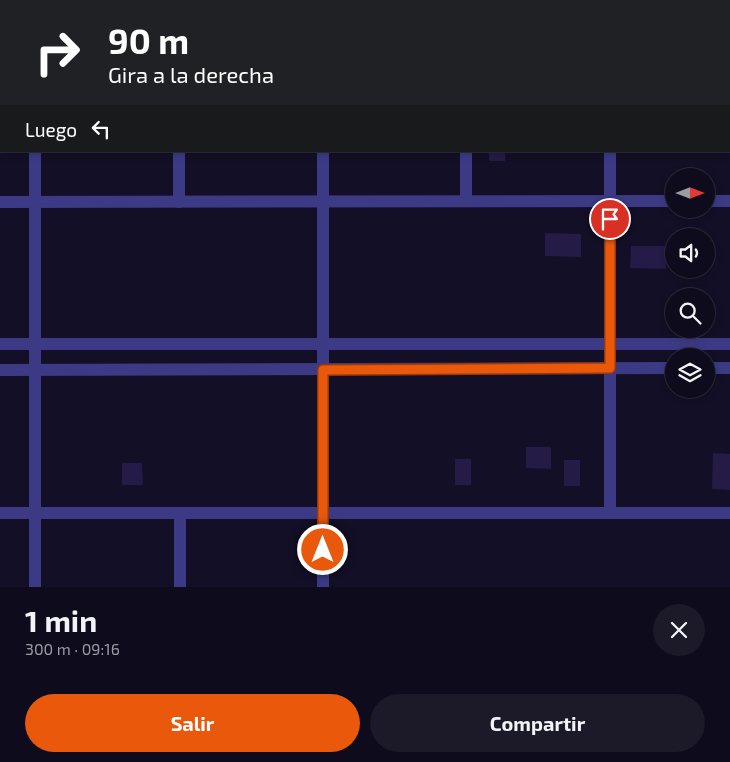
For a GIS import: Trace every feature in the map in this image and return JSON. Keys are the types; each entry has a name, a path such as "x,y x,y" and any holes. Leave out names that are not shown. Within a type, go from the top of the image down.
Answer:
{"street":[{"path":"35,152 35,587"},
{"path":"179,152 179,202"},
{"path":"323,152 324,587"},
{"path":"466,152 466,202"},
{"path":"610,152 610,513"},
{"path":"0,202 665,201"},
{"path":"715,201 730,201"},
{"path":"0,344 730,344"},
{"path":"0,370 665,368"},
{"path":"715,368 730,368"},
{"path":"0,513 730,513"},
{"path":"180,513 180,587"}],"building":[{"path":"489,152 505,152 505,161 489,161"},
{"path":"545,233 581,234 581,257 545,256"},
{"path":"631,246 665,246 665,269 630,268"},
{"path":"526,447 551,447 551,469 526,468"},
{"path":"713,453 730,454 730,490 712,489"},
{"path":"455,459 471,459 471,485 455,485"},
{"path":"564,460 580,460 580,486 564,486"},
{"path":"122,463 142,463 143,485 122,485"}],"route":[{"path":"323,550 323,370 610,368 610,219"}]}
